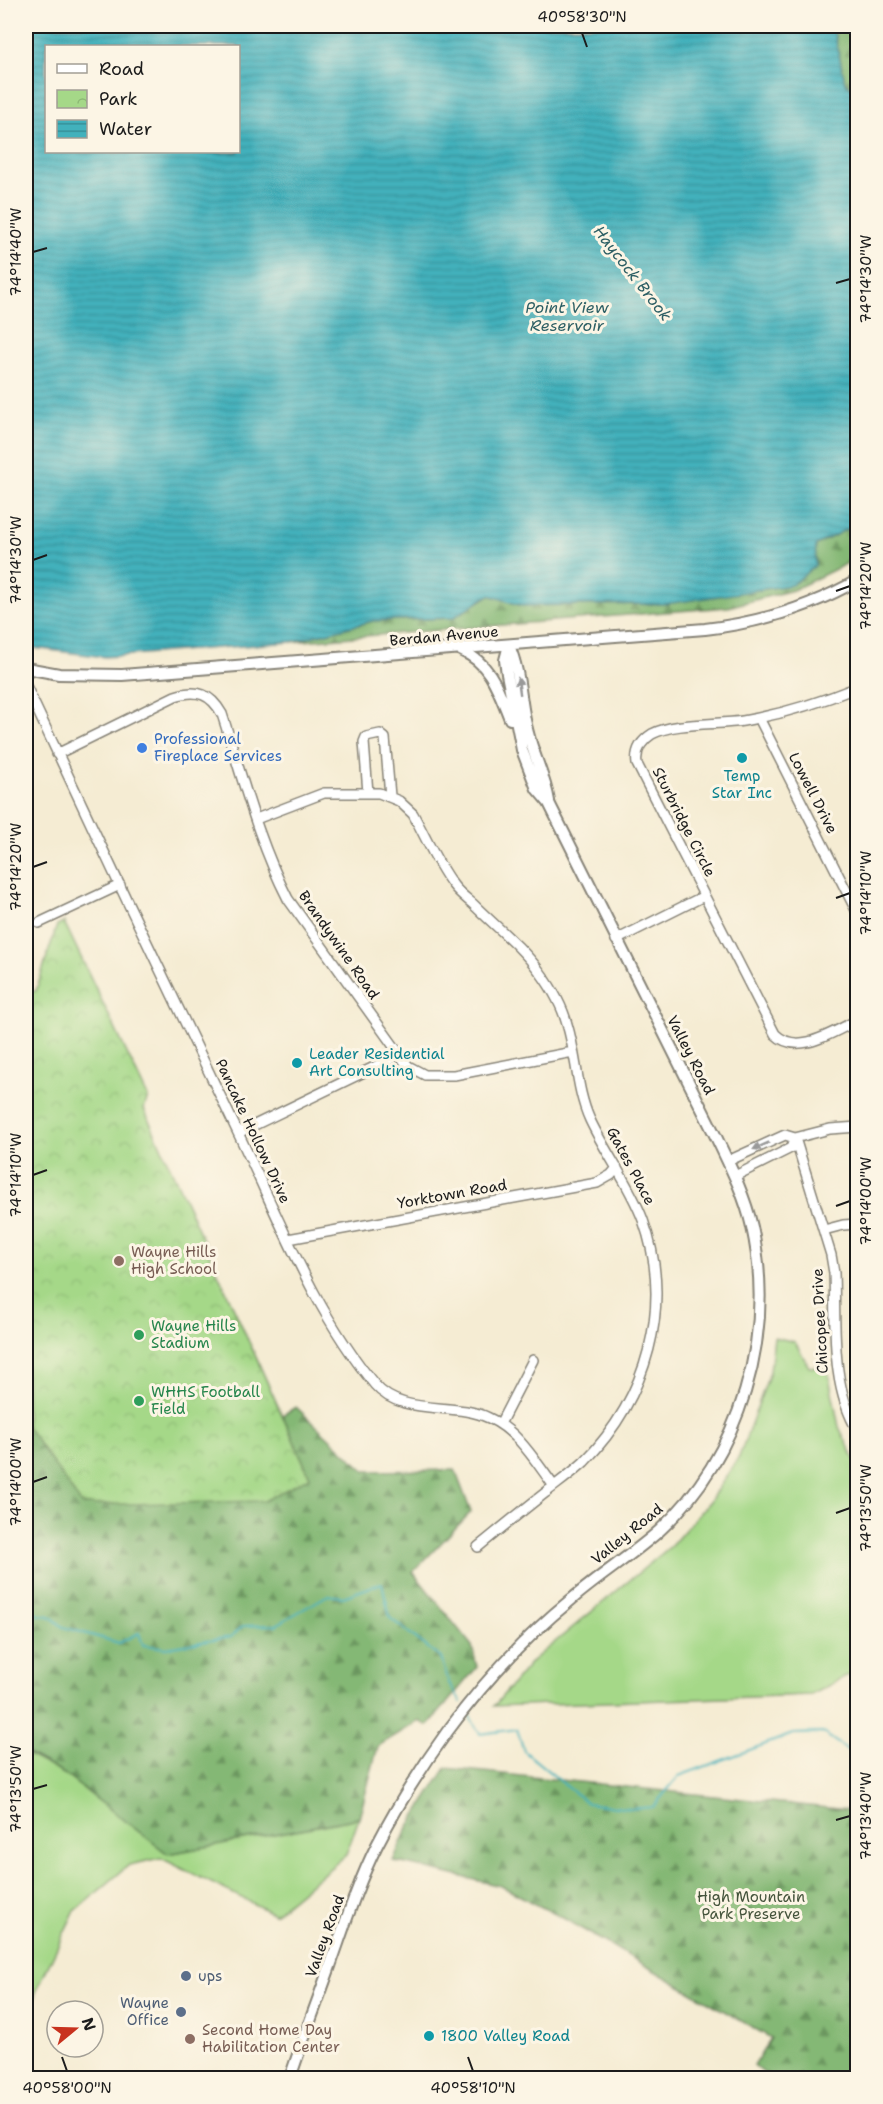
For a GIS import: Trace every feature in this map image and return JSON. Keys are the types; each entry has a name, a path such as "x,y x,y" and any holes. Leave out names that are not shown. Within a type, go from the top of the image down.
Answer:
{"main road":[{"name":"Berdan Avenue","path":"26,668 58,674 122,675 459,650 731,626 799,608 858,580"},
{"name":"Valley Road","path":"290,2079 362,1878 390,1820 429,1758 465,1709 518,1648 577,1594 658,1531 695,1490 722,1449 745,1395 753,1359 760,1308 759,1278 753,1234 746,1205 728,1161 549,803 537,789 522,750 507,674 505,660 509,645"},
{"name":"Valley Road","path":"509,645 515,660 528,735 546,783 549,803"},
{"path":"459,650 473,655 490,673 522,750"}],"street":[{"name":"Pancake Hollow Drive","path":"26,686 288,1239 335,1331 380,1390 399,1401 463,1409 500,1424 523,1444 554,1486"},
{"name":"Sturbridge Circle","path":"858,687 814,704 759,718 661,730 646,738 638,751 637,764 775,1035 786,1042 803,1044 858,1020"},
{"name":"Brandywine Road","path":"57,754 175,696 190,693 207,696 213,700 222,714 256,819 274,869 288,899 408,1066 416,1071 436,1076 454,1075 573,1052"},
{"name":"Lowell Drive","path":"759,718 858,914"},
{"path":"256,819 324,793 368,793 390,796 385,738 380,734 366,737 364,742 368,793"},
{"name":"Gates Place","path":"390,796 407,807 413,814 454,887 519,948 539,971 563,1012 584,1105 643,1221 653,1257 656,1303 651,1345 640,1380 618,1419 583,1463 478,1547"},
{"path":"39,923 120,885"},
{"path":"616,940 704,896"},
{"path":"238,1132 399,1055"},
{"path":"728,1161 785,1135 795,1138 822,1131 858,1127"},
{"path":"735,1176 790,1148 795,1138"},
{"name":"Chicopee Drive","path":"795,1138 824,1230 834,1273 839,1381 846,1409 858,1431"},
{"name":"Yorktown Road","path":"288,1239 597,1182 617,1168"},
{"path":"824,1230 858,1224"},
{"path":"500,1424 533,1360"}],"green space":[{"path":"857,26 857,93 845,82 833,27"},
{"path":"857,520 856,559 793,590 728,607 291,642 373,621 453,618 489,595 522,606 816,545 855,525"},
{"name":"Wayne Hills High School","path":"64,922 148,1097 144,1109 310,1477 264,1501 82,1505 26,1425 26,992 36,991 57,925"},
{"path":"774,1337 795,1342 809,1367 827,1367 839,1427 857,1464 857,1670 811,1695 494,1706 532,1661 671,1546 710,1501 739,1457 770,1372"},
{"path":"296,1407 365,1471 455,1470 471,1512 413,1572 472,1646 477,1667 428,1726 419,1721 378,1746 359,1818 168,1854 64,1774 26,1753 26,1425 83,1505 310,1477 282,1415"},
{"path":"26,1754 64,1774 168,1854 359,1818 346,1855 274,1914 161,1858 129,1865 74,1912 35,1994 29,2048 32,2078 26,2078"},
{"name":"High Mountain Park Preserve","path":"446,1768 857,1811 857,2078 770,2078 754,2065 771,2038 563,1918 501,1886 393,1861 407,1829"}],"water":[{"name":"Point View Reservoir","path":"26,26 836,26 833,27 845,82 858,93 858,520 855,525 816,545 815,566 792,585 666,604 522,606 489,595 453,618 373,621 291,642 105,657 26,647"}],"waterway":[{"path":"26,1605 38,1615 50,1616 63,1627 119,1643 139,1633 143,1645 167,1648 231,1637 243,1626 276,1625 328,1595 343,1597 382,1583 390,1618 441,1658 449,1683 461,1702"},
{"path":"469,1715 480,1734 517,1729 524,1751 587,1803 630,1809 653,1807 679,1776 793,1734 823,1733 858,1757"}],"place":[{"name":"Professional Fireplace Services","path":"142,748"},
{"name":"Temp Star Inc","path":"742,758"},
{"name":"Leader Residential Art Consulting","path":"297,1063"},
{"name":"Wayne Hills High School","path":"119,1261"},
{"name":"Wayne Hills Stadium","path":"139,1335"},
{"name":"WHHS Football Field","path":"139,1401"},
{"name":"ups","path":"186,1976"},
{"name":"Wayne Office","path":"181,2012"},
{"name":"1800 Valley Road","path":"429,2036"},
{"name":"Second Home Day Habilitation Center","path":"190,2039"}],"water label":[{"name":"Haycock Brook","path":"633,273"}]}
